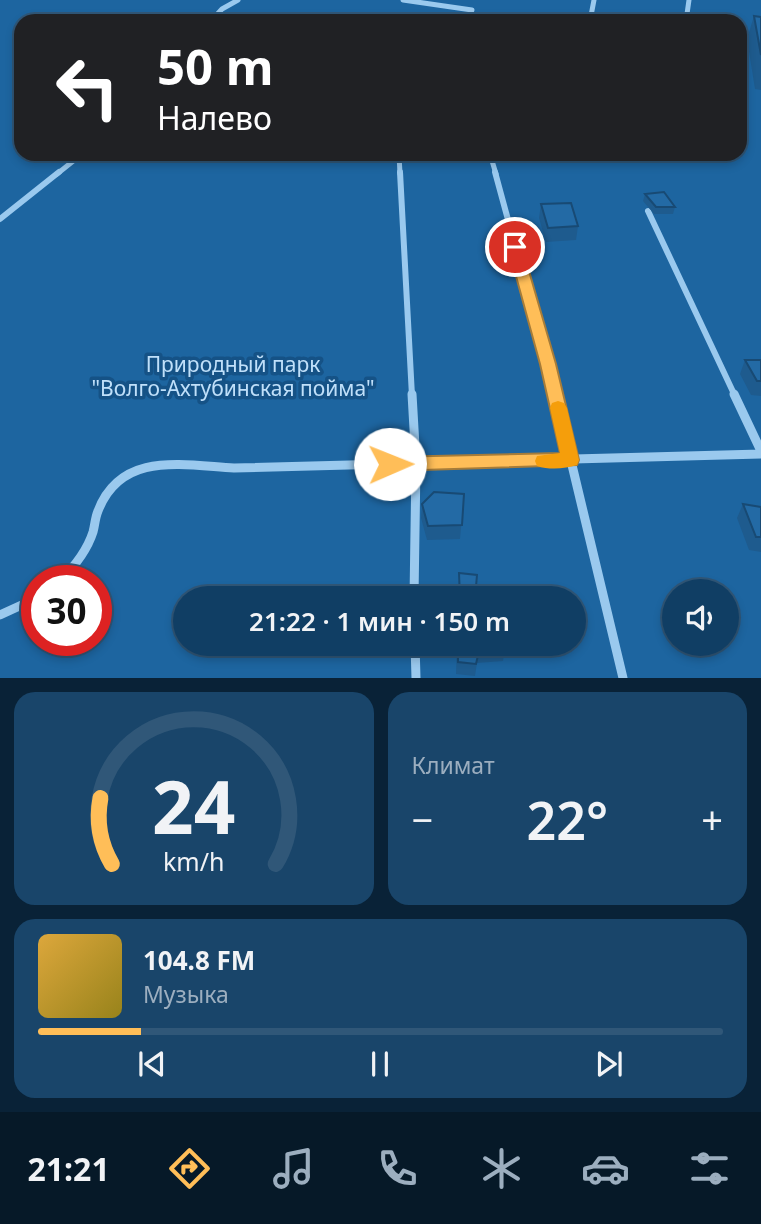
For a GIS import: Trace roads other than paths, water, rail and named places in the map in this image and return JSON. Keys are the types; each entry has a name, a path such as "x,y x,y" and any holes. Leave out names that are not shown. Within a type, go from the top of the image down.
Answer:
{"street":[{"path":"219,14 222,9 239,0"},
{"path":"403,0 472,10 471,14"},
{"path":"0,219 73,161"},
{"path":"399,161 416,464 414,586"},
{"path":"491,161 548,364 623,678"},
{"path":"75,565 93,534 98,510 110,486 127,471 148,465 233,468 761,453 648,211"},
{"path":"0,615 21,605"},
{"path":"415,656 416,678"}],"park label":[{"name":"Природный парк \"Волго-Ахтубинская пойма\"","path":"233,376"}]}
